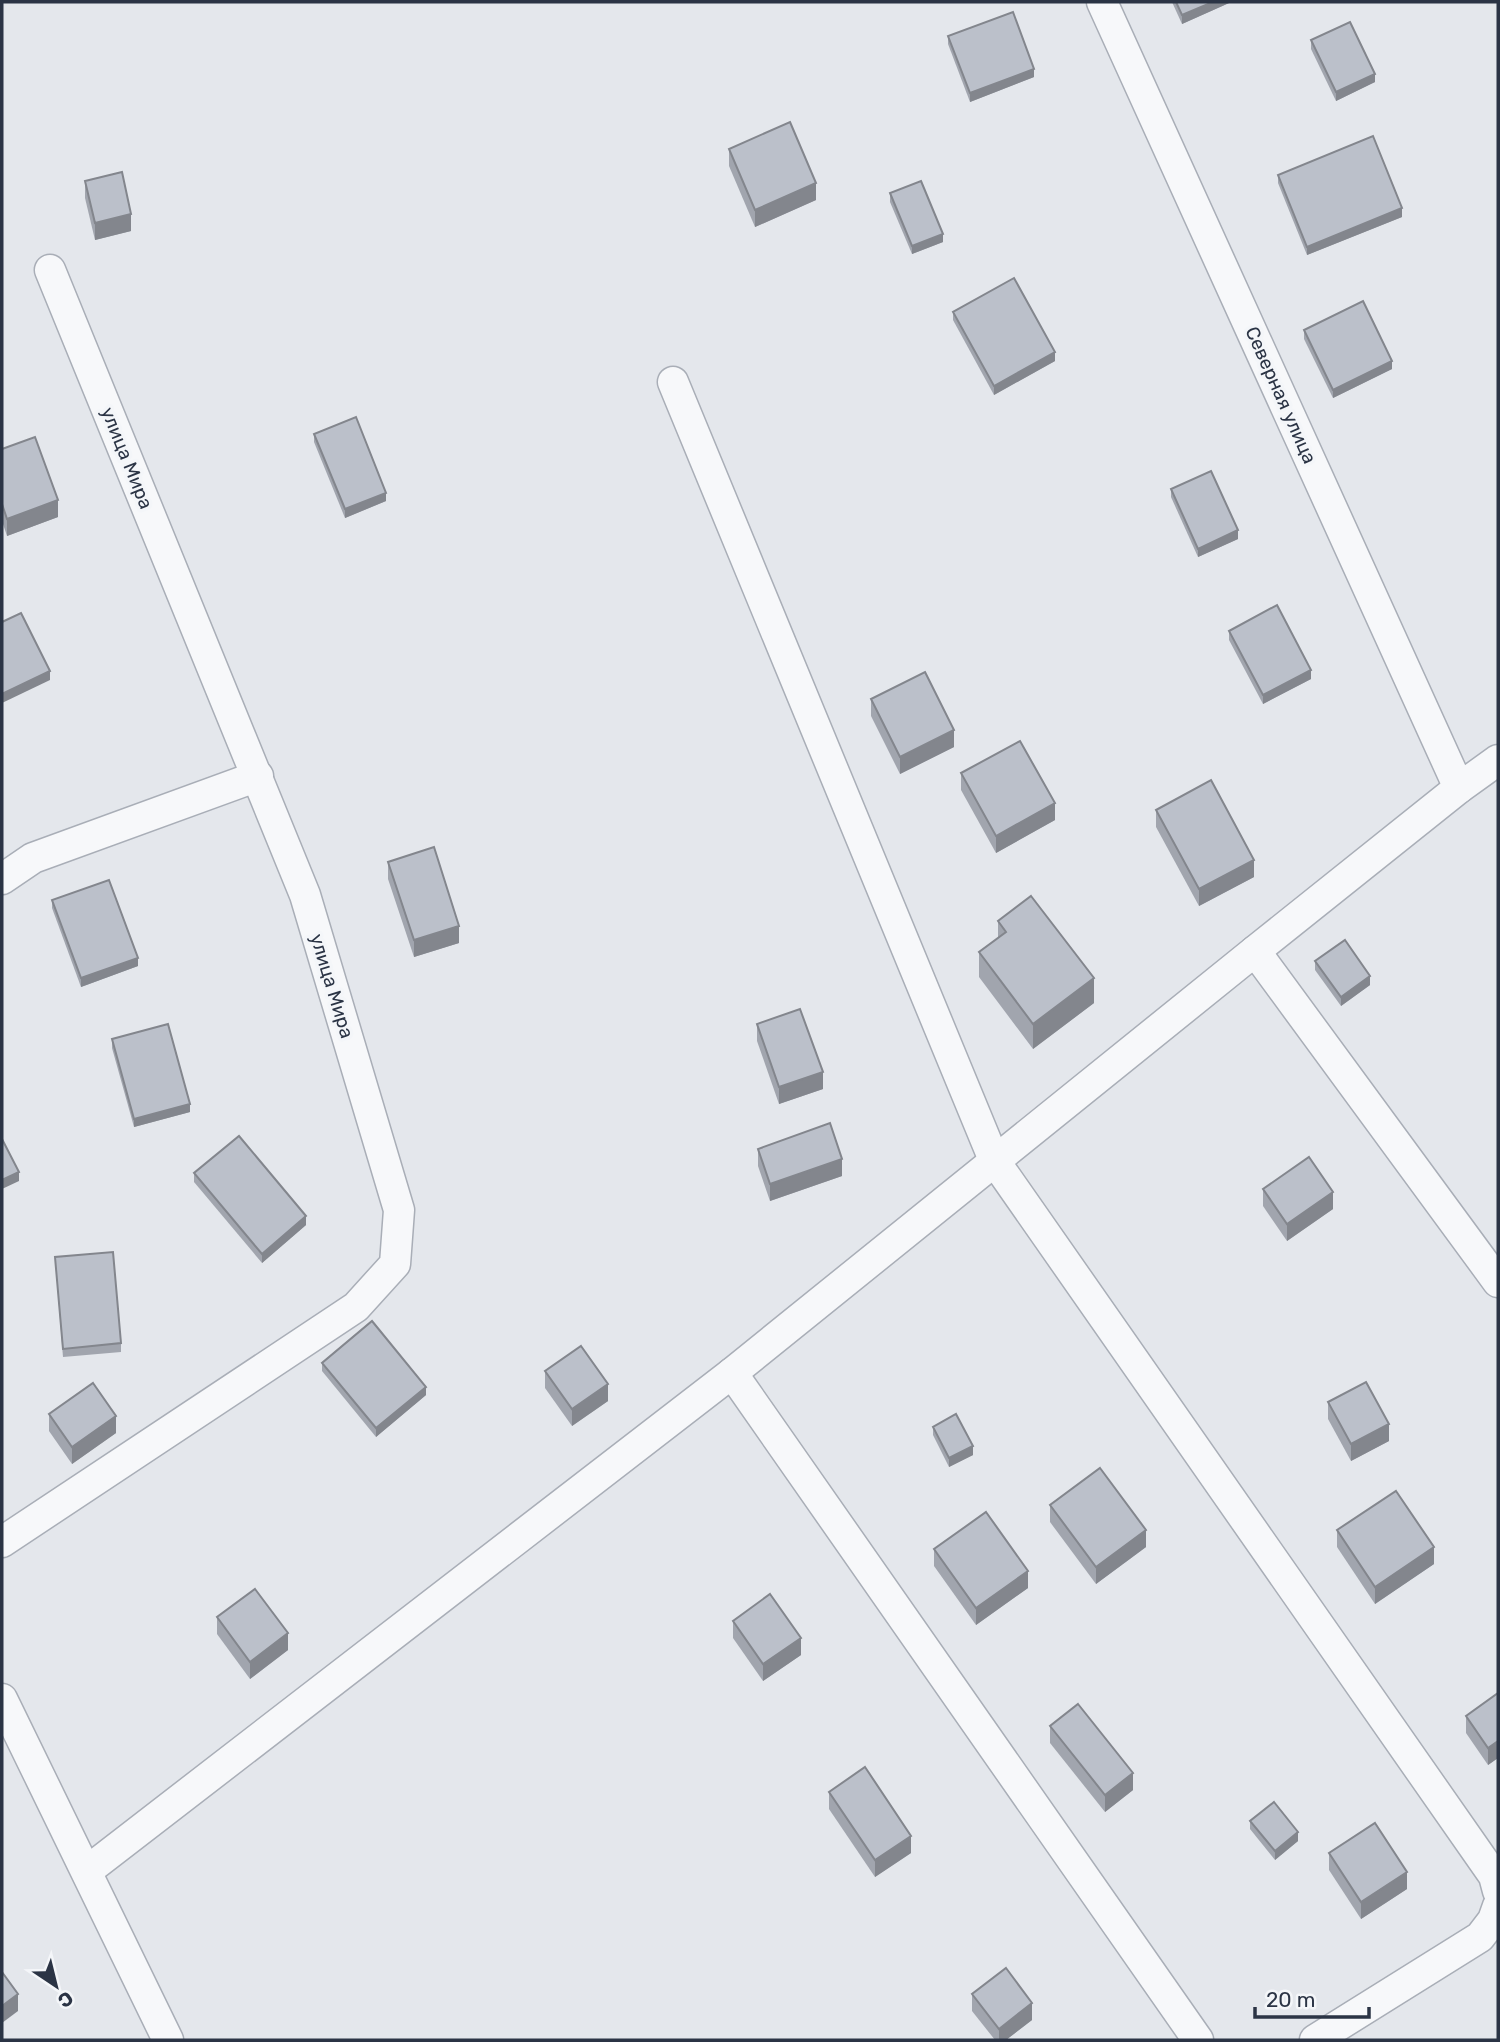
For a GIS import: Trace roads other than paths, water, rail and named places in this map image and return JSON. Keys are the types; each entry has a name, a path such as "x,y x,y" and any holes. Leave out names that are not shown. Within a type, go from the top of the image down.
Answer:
{"street":[{"name":"Северная улица","path":"1102,2 1459,788"},
{"name":"улица Мира","path":"2,1542 356,1307 395,1264 399,1210 305,895 50,270"},
{"path":"673,382 994,1160 1494,1876 1498,1891"},
{"path":"87,1871 732,1373 1255,951 1498,760"},
{"path":"2,880 33,858 258,776"},
{"path":"1255,951 1498,1282"},
{"path":"732,1373 1198,2040"},
{"path":"2,1699 168,2040"},
{"path":"1315,2040 1479,1937 1493,1920 1498,1906"}]}
